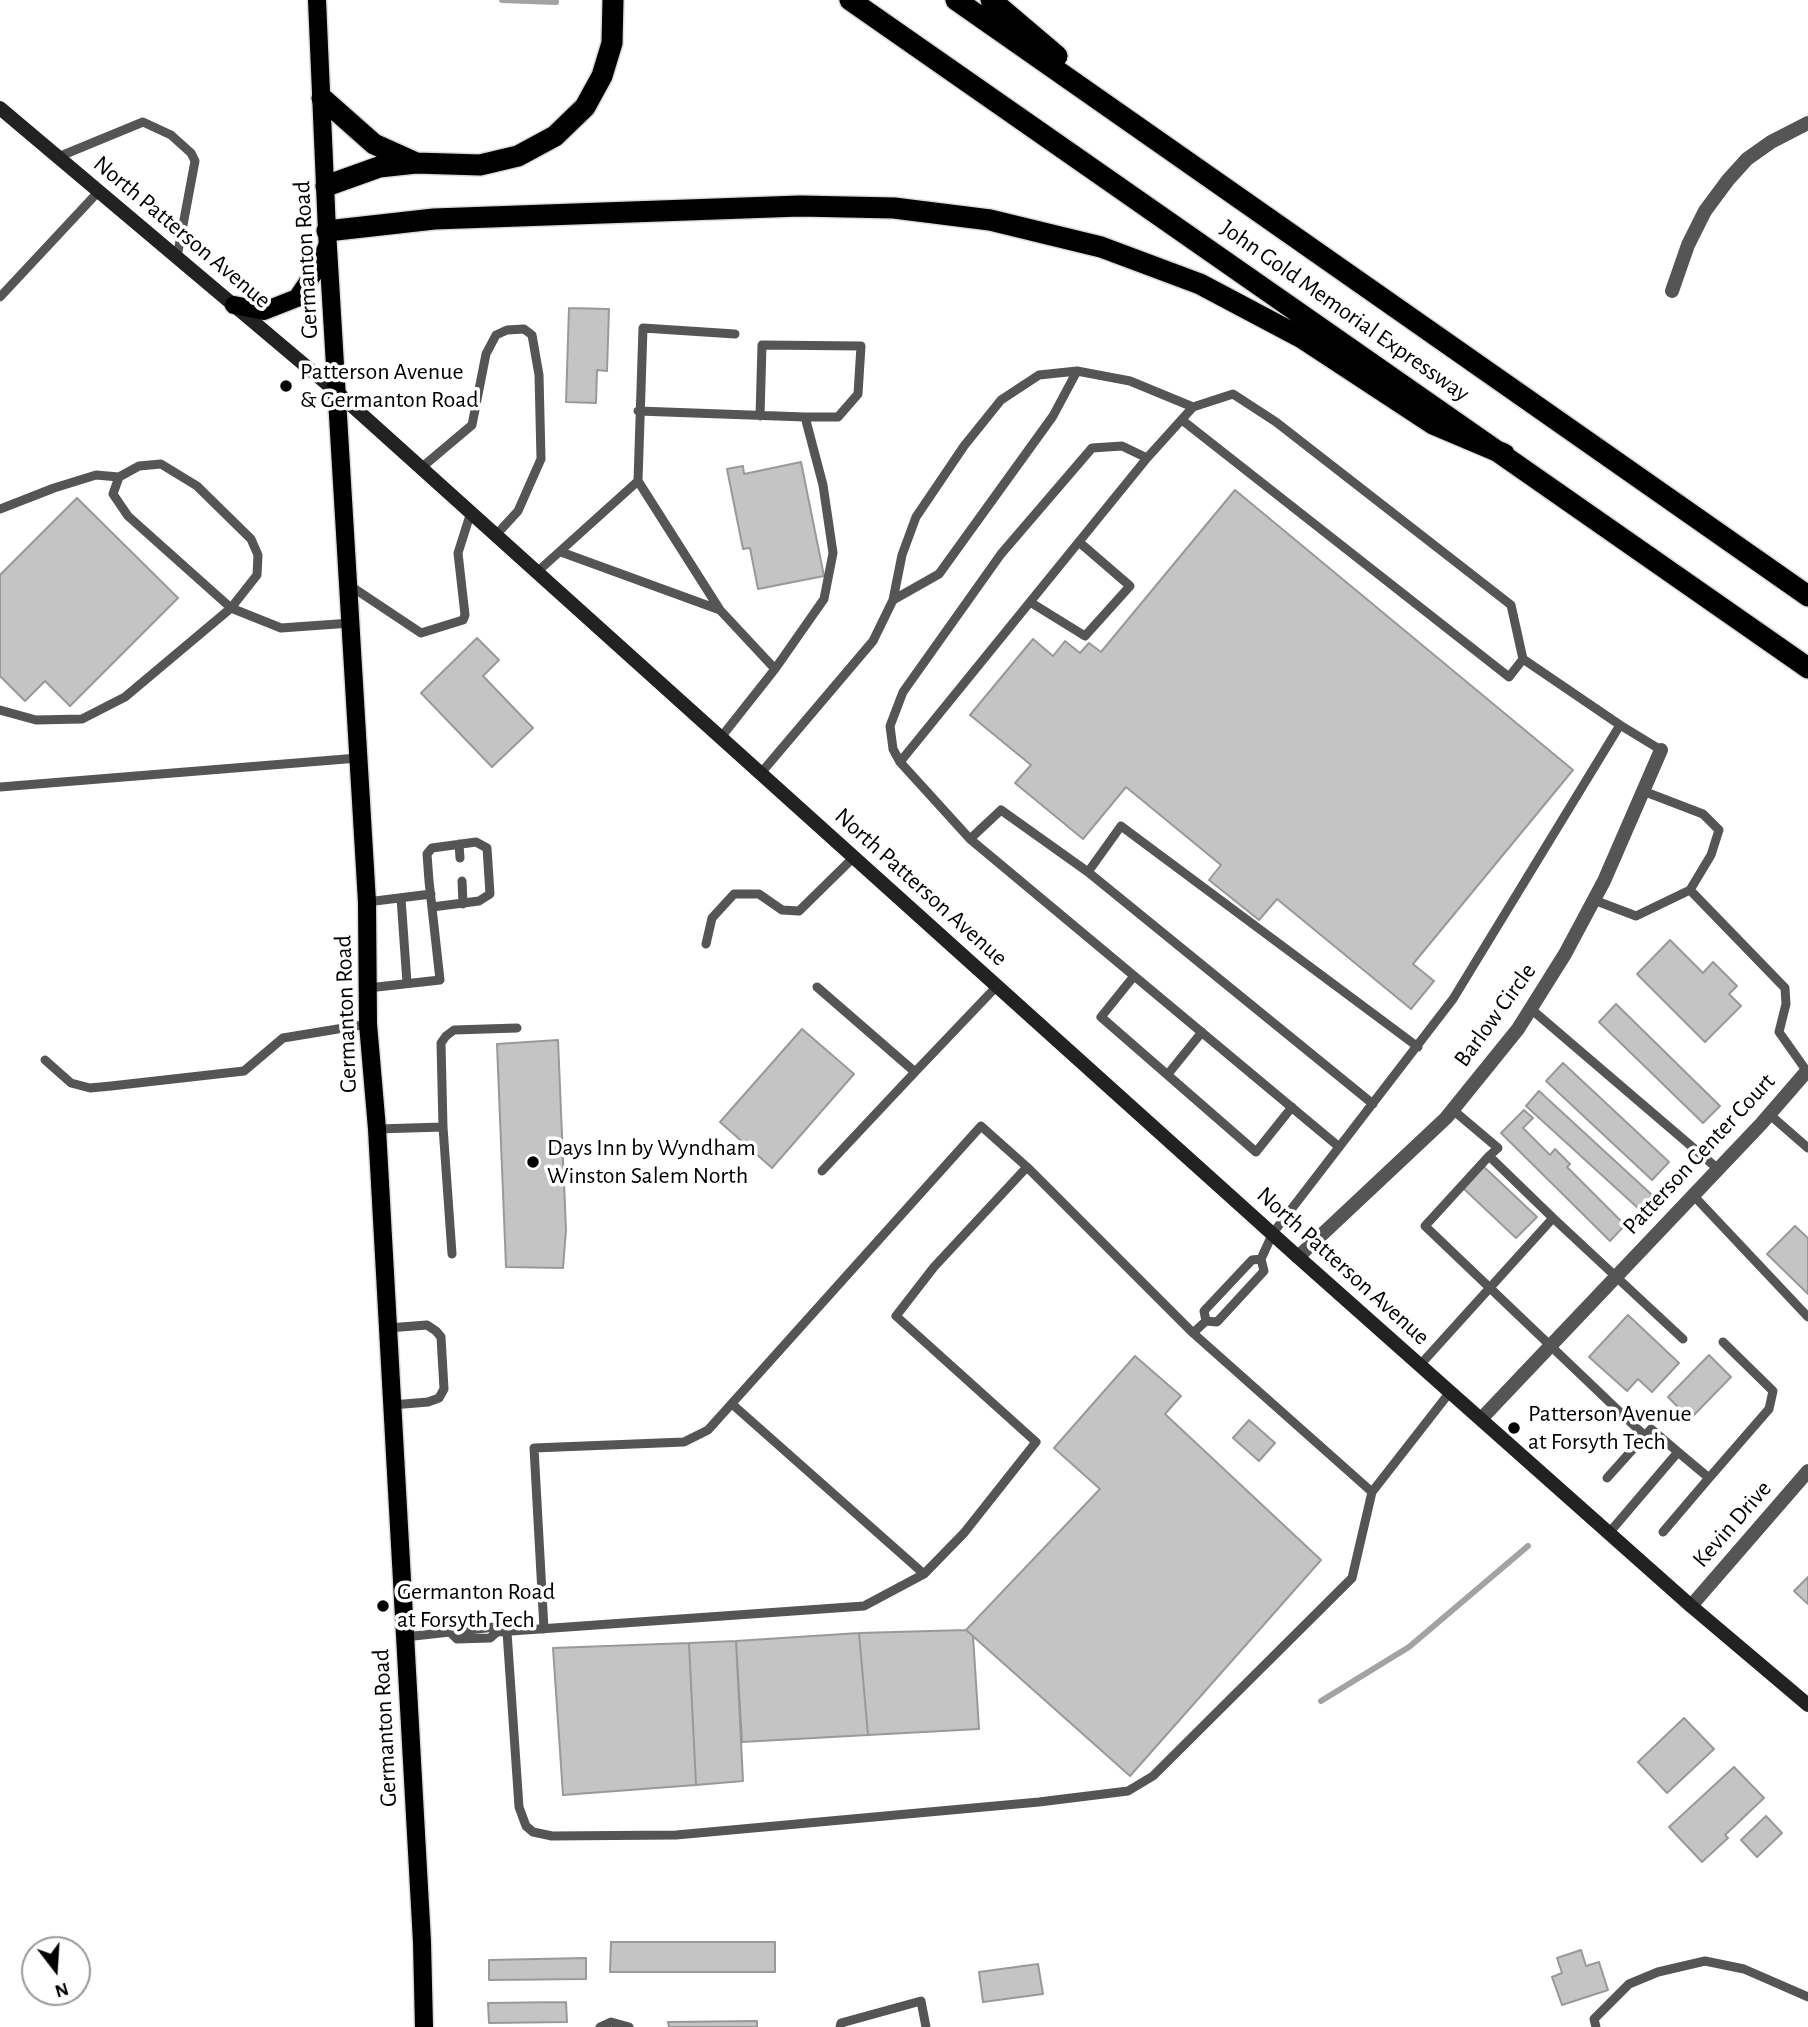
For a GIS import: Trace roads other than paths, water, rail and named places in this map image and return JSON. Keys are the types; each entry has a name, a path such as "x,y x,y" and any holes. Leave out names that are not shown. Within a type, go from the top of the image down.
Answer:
{"highway":[{"path":"326,186 379,167 416,163 480,165 518,156 555,136 584,107 603,76 612,43 613,0"},
{"name":"John Gold Memorial Expressway","path":"850,0 1808,668"},
{"name":"John Gold Memorial Expressway","path":"956,0 1808,596"},
{"path":"991,0 1152,137"},
{"path":"322,98 374,144 416,163"},
{"path":"328,237 434,219 786,206 894,208 990,220 1101,247 1200,284 1302,338 1433,424 1504,454"}],"main road":[{"name":"Germanton Road","path":"317,0 328,237 367,902 368,1024 377,1129 424,2027"},
{"name":"North Patterson Avenue","path":"0,108 339,394 1450,1392 1691,1606 1808,1705"},
{"path":"234,305 264,311 297,298 320,264 328,237"}],"street":[{"path":"1672,291 1688,245 1705,211 1728,180 1747,159 1770,142 1808,123"},
{"name":"Barlow Circle","path":"1298,1256 1453,1110 1531,1009 1594,900 1661,750"},
{"name":"Patterson Center Court","path":"1481,1419 1807,1072"},
{"name":"Kevin Drive","path":"1691,1606 1808,1471"}],"lane":[{"path":"58,157 143,122 171,135 191,153 195,161 177,257"},
{"path":"0,297 99,191"},
{"path":"735,334 643,328 638,411 638,481 720,610 775,669"},
{"path":"421,468 472,425 486,354 496,335 507,330 524,329 532,335 539,375 541,458 518,511 496,536"},
{"path":"638,411 805,417 838,417 858,394 861,346 762,345 760,415"},
{"path":"893,600 939,574 1053,416 1077,371"},
{"path":"761,773 873,641 893,600 902,555 916,517 1001,400 1039,375 1077,371 1130,381 1194,407"},
{"path":"900,762 1147,458 1194,407 1233,394 1276,422 1511,605 1523,659 1661,750"},
{"path":"722,736 775,669 824,598 833,553 823,485 805,417"},
{"path":"1182,420 1509,677 1523,659"},
{"path":"1147,458 1122,446 1092,448 1001,554 895,706 890,726 893,748 900,762 971,839 1338,1146"},
{"path":"0,509 96,475 119,477 139,466 160,464 197,486 251,539 258,555 257,575 232,608 125,697 82,719 36,720 0,710"},
{"path":"119,477 113,494 128,516 232,608 281,628 351,624"},
{"path":"537,572 638,481"},
{"path":"349,584 421,633 463,620 466,615 458,553 471,512"},
{"path":"1030,603 1085,636 1130,586 1079,542"},
{"path":"561,552 720,610"},
{"path":"1193,1333 1206,1321 1217,1322 1264,1271 1261,1259 1273,1233 1453,999 1620,725"},
{"path":"0,788 358,758"},
{"path":"1594,900 1636,916 1690,890 1711,855 1719,830 1703,814 1643,791"},
{"path":"971,839 1001,810 1088,872 1373,1104"},
{"path":"1088,872 1121,826 1418,1046"},
{"path":"368,988 440,979 430,894 427,853 432,848 476,842 487,848 490,894 478,901 432,907"},
{"path":"459,844 460,858"},
{"path":"706,944 712,918 734,894 759,894 782,910 799,911 854,857"},
{"path":"462,881 463,904"},
{"name":"Patterson Center Court","path":"1690,890 1784,988 1786,1003 1779,1032 1807,1072"},
{"path":"367,902 430,894"},
{"path":"401,898 407,983"},
{"path":"1134,976 1101,1017 1256,1152 1292,1107"},
{"path":"822,1171 997,986"},
{"path":"817,987 915,1072"},
{"path":"1531,1009 1718,1169"},
{"path":"45,1060 71,1083 90,1088 124,1085 244,1071 284,1038 368,1024"},
{"path":"452,1254 443,1126 441,1043 454,1030 517,1028"},
{"path":"1168,1074 1202,1032"},
{"path":"1453,1110 1498,1148 1424,1226 1645,1436"},
{"path":"1769,1114 1808,1148"},
{"path":"377,1129 443,1126"},
{"path":"544,1629 534,1448 684,1442 708,1430 981,1126 1027,1167 1193,1333 1372,1492"},
{"path":"1489,1156 1683,1339"},
{"path":"405,1637 452,1634 457,1639 490,1638 502,1632 864,1606 924,1574 964,1533 1036,1442 896,1316 934,1267 1027,1167"},
{"path":"1693,1195 1808,1317"},
{"path":"1420,1365 1553,1218"},
{"path":"1206,1321 1204,1311 1252,1260 1261,1259"},
{"path":"388,1328 427,1325 436,1331 441,1337 444,1390 439,1398 428,1402 392,1405"},
{"path":"1663,1532 1769,1409 1773,1391 1723,1342"},
{"path":"502,1632 519,1807 526,1826 533,1832 552,1836 676,1835 1039,1802 1128,1791 1153,1776 1352,1578 1372,1492 1450,1392"},
{"path":"732,1404 924,1574"},
{"path":"1607,1478 1651,1429 1709,1478"},
{"path":"1609,1533 1678,1452"},
{"path":"1596,2027 1594,2019 1629,1984 1658,1972 1705,1961 1744,1969 1808,1997"},
{"path":"840,2027 841,2023 921,2001 926,2027"},
{"path":"600,2027 611,2022 629,2027"}],"waterway":[{"path":"502,0 556,2"},
{"path":"1321,1701 1409,1647 1528,1546"}],"place":[{"name":"Patterson Avenue & Germanton Road","path":"286,386"},
{"name":"Days Inn by Wyndham Winston Salem North","path":"533,1162"},
{"name":"Patterson Avenue at Forsyth Tech","path":"1514,1428"},
{"name":"Germanton Road at Forsyth Tech","path":"383,1606"}]}
